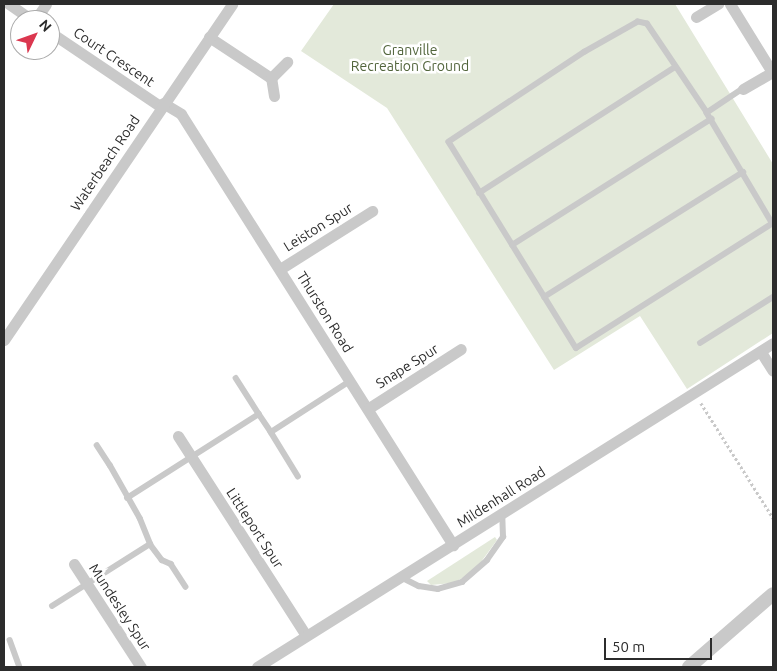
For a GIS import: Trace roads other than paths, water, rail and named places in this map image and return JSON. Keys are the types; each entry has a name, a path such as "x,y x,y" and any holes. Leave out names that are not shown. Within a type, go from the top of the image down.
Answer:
{"street":[{"name":"Waterbeach Road","path":"4,340 232,4"},
{"path":"696,17 718,4"},
{"path":"730,4 773,72 743,89"},
{"path":"209,37 271,78 274,96"},
{"name":"Court Crescent","path":"60,39 162,105"},
{"path":"271,78 287,62"},
{"name":"Thurston Road","path":"162,105 181,114 369,408 453,545"},
{"name":"Leiston Spur","path":"280,269 372,212"},
{"name":"Mildenhall Road","path":"257,667 773,343"},
{"name":"Snape Spur","path":"369,408 461,349"},
{"path":"761,352 773,371"},
{"name":"Littleport Spur","path":"178,436 306,635"},
{"name":"Mundesley Spur","path":"74,564 141,667"},
{"path":"689,667 773,594"}],"lane":[{"path":"638,22 647,24 707,113 773,224 576,348 448,142 585,52 638,22"},
{"path":"479,193 675,67"},
{"path":"707,113 743,89"},
{"path":"512,245 711,119"},
{"path":"544,297 743,172"},
{"path":"700,343 773,297"},
{"path":"236,378 298,476"},
{"path":"271,432 351,380"},
{"path":"127,498 259,414"},
{"path":"97,446 127,498 150,544 162,560 171,564 186,586"},
{"path":"401,577 419,586 438,589 462,582 487,560 503,538 502,513"},
{"path":"52,606 150,544"},
{"path":"10,640 20,667"}],"park label":[{"name":"Granville Recreation Ground","path":"410,58"}]}
